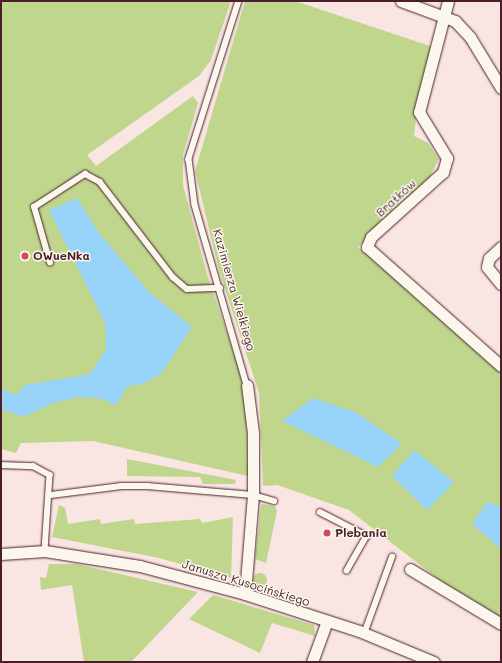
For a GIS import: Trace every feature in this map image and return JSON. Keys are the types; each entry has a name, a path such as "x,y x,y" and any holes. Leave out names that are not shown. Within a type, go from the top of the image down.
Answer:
{"street":[{"path":"401,1 444,15 470,37 501,88"},
{"name":"Bratków","path":"448,1 419,112 447,158 443,172 371,237 367,247 501,366"},
{"path":"501,247 489,258 487,267 501,284"},
{"name":"Kazimierza Wielkiego","path":"245,594 253,495 253,433 247,385"},
{"name":"Janusza Kusocińskiego","path":"1,554 45,551 140,566 245,594 364,634 434,662"},
{"path":"410,569 501,624"},
{"path":"312,662 327,621"}],"lane":[{"name":"Kazimierza Wielkiego","path":"239,1 189,159 195,205 247,385"},
{"path":"50,263 34,207 85,174 100,182 173,277 187,289 220,288"},
{"path":"1,465 33,466 47,471 51,495 45,551"},
{"path":"51,495 121,486 253,495 274,502"},
{"path":"320,512 367,536 347,571"},
{"path":"364,634 392,557"}],"green space":[{"path":"1,1 231,1 211,60 199,76 87,155 96,166 193,96 198,103 183,155 183,185 207,274 241,374 246,395 248,476 93,441 21,443 16,453 1,449"},
{"path":"245,1 295,1 433,47 417,109 414,136 428,143 439,159 428,180 358,247 501,370 501,619 472,605 349,510 277,485 263,486 259,393 219,270 195,171"},
{"path":"127,459 236,480 235,484 203,484 200,477 127,476"},
{"path":"261,504 275,506 277,511 266,563 255,559"},
{"path":"59,505 65,508 68,524 100,519 101,524 134,519 135,524 200,519 202,523 233,517 231,578 159,558 52,537"},
{"path":"49,564 77,564 198,592 131,662 84,662 72,585 41,590 40,577 46,578"},
{"path":"260,573 265,575 267,580 265,585 260,587 255,585 253,580 255,575"},
{"path":"213,595 314,625 315,636 272,623 260,653 189,619"}],"water":[{"path":"77,198 99,233 149,292 192,327 161,374 142,384 128,386 116,405 99,398 78,397 56,402 23,417 1,409 1,389 16,395 25,385 90,374 106,349 106,325 49,210"},
{"path":"313,398 357,413 402,444 378,467 282,421"},
{"path":"414,450 454,482 427,510 392,476"},
{"path":"487,502 501,507 501,549 472,524"}],"place":[{"name":"OWueNka","path":"25,256"},
{"name":"Plebania","path":"327,533"}]}
